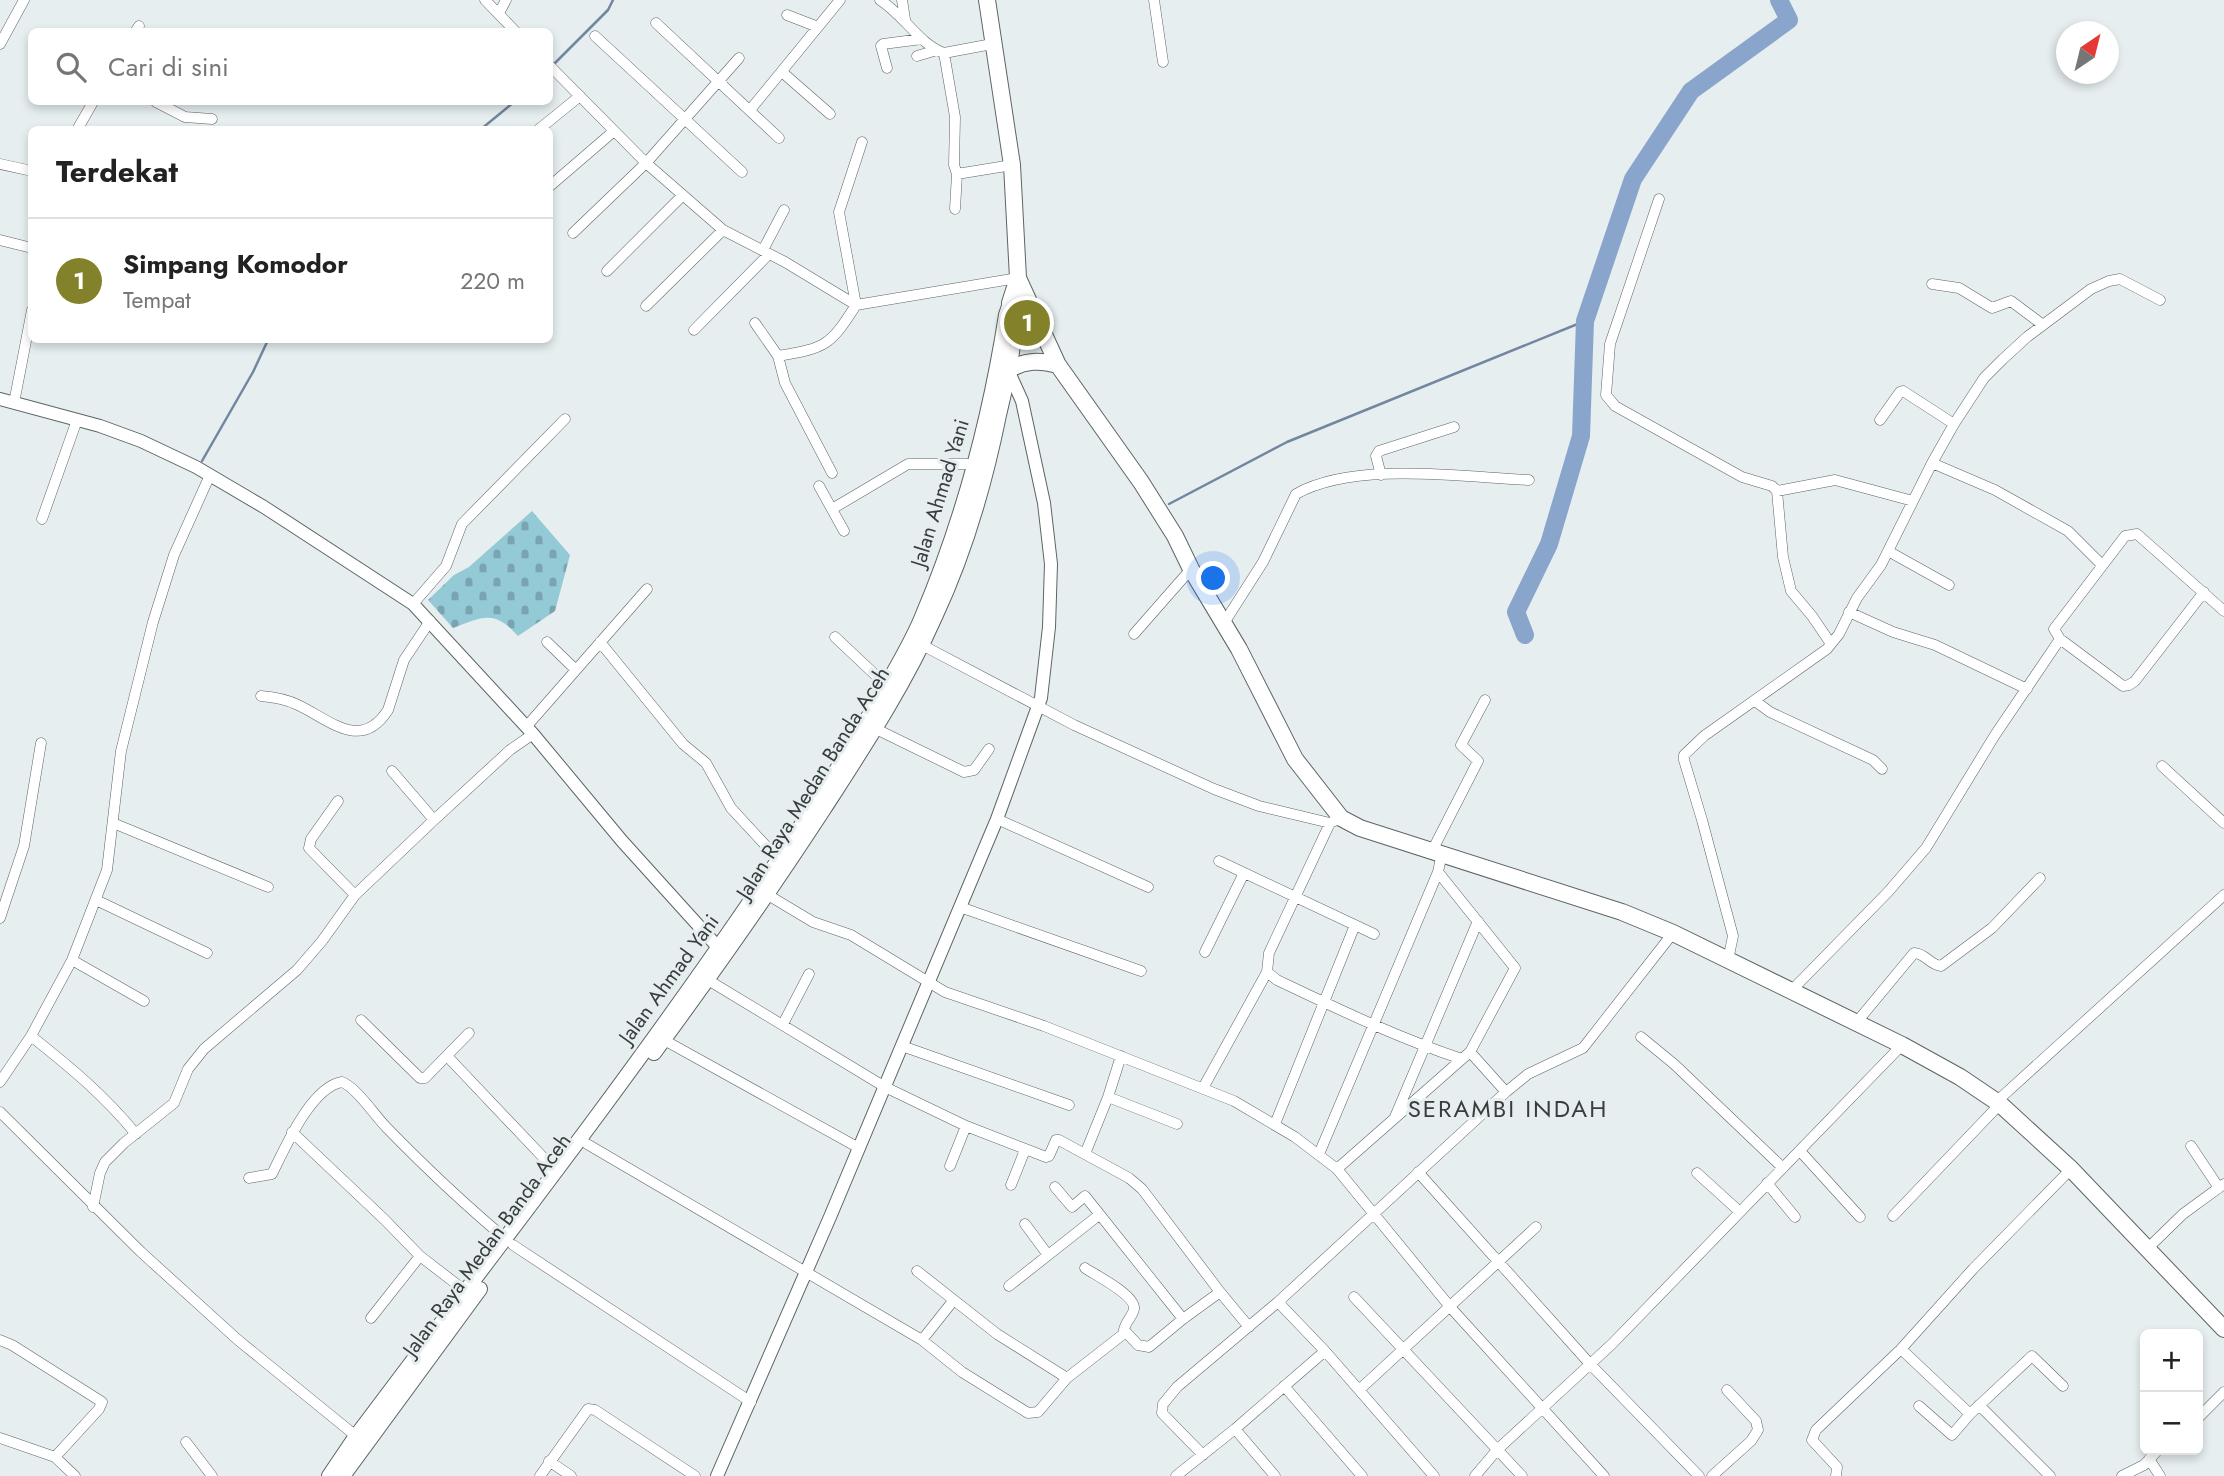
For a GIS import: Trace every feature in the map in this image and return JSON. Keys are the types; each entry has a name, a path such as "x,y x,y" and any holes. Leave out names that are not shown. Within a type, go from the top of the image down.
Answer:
{"highway":[{"name":"Jalan Raya Medan Banda Aceh","path":"987,0 1012,165 1018,278 1010,303"},
{"path":"1018,278 1058,365 1141,482 1175,536 1295,759 1335,820 1622,912 1673,933 1902,1045 1960,1077 1998,1103 2071,1169 2223,1327"},
{"path":"1008,370 1016,365 1036,361 1058,365"}],"main road":[{"name":"Jalan Raya Medan Banda Aceh","path":"510,1242 587,1144 708,980 722,952 768,895 922,645 966,539 991,452 1008,370 1014,317 1010,303"},
{"name":"Jalan Ahmad Yani","path":"329,1476 356,1436 510,1242 557,1172 722,952 779,860 870,726 886,685 921,619 953,533 974,464 1010,303"},
{"path":"717,1476 751,1402 997,819 1038,705 1049,627 1051,564 1044,503 1020,394 1008,370"},
{"path":"0,399 77,419 141,441 204,472 264,507 413,604 529,730 622,841 722,952"},
{"name":"Jalan Raya Medan Banda Aceh","path":"343,1476 470,1295"}],"street":[{"path":"0,44 24,0"},
{"path":"485,0 512,28"},
{"path":"499,13 506,0"},
{"path":"750,110 840,0"},
{"path":"880,0 940,52 956,117 955,209"},
{"path":"902,0 905,19"},
{"path":"1154,0 1163,62"},
{"path":"787,15 818,27"},
{"path":"656,23 779,138"},
{"path":"595,36 742,172"},
{"path":"887,68 881,46 883,44 922,39"},
{"path":"917,56 992,44"},
{"path":"573,233 646,163 740,58"},
{"path":"553,69 646,163 723,230 856,305 1018,278"},
{"path":"782,72 830,114"},
{"path":"543,126 580,96"},
{"path":"79,126 91,105"},
{"path":"162,105 184,117 212,119"},
{"path":"553,183 614,131"},
{"path":"778,356 823,346 840,331 856,305 839,212 862,142"},
{"path":"0,163 28,170"},
{"path":"957,174 1012,165"},
{"path":"607,271 683,195"},
{"path":"1659,199 1610,344 1606,394 1615,406 1746,480 1772,486 1777,491 1783,557 1791,591 1831,645"},
{"path":"694,330 766,252 784,210"},
{"path":"646,306 723,230"},
{"path":"0,240 28,247"},
{"path":"1728,960 1733,936 1684,755 1704,736 1831,645 1888,551 1954,424 1984,378 2003,359 2091,289 2109,281 2120,279 2160,300"},
{"path":"1932,284 1959,288 1992,308 2011,301 2043,325"},
{"path":"755,323 778,356 785,383 832,473"},
{"path":"14,402 28,330"},
{"path":"1880,420 1903,391 1954,424"},
{"path":"42,519 77,419"},
{"path":"413,604 446,566 462,524 565,419"},
{"path":"1381,475 1376,456 1379,451 1454,427"},
{"path":"1932,463 1995,490 2068,531 2102,565"},
{"path":"832,509 908,464 974,464"},
{"path":"0,1082 31,1036 72,960 107,870 121,751 153,622 204,472"},
{"path":"1224,623 1263,562 1296,494 1324,481 1355,475 1529,480"},
{"path":"1777,491 1835,480 1913,501"},
{"path":"819,486 844,531"},
{"path":"2204,592 2136,681 2129,685 2123,686 2060,639 2054,629 2125,536 2131,533 2137,534 2204,592 2224,611"},
{"path":"1888,551 1949,585"},
{"path":"1134,634 1191,569"},
{"path":"93,1207 105,1162 174,1103 188,1069 204,1049 310,957 355,895 510,750 647,589"},
{"path":"1849,612 1893,632 1935,645 2026,690"},
{"path":"261,696 298,705 351,731 366,731 384,717 404,660 430,621"},
{"path":"835,637 886,685"},
{"path":"1791,991 1888,892 1926,848 1995,734 2060,639"},
{"path":"547,642 576,670"},
{"path":"600,642 683,744 706,764 731,808 779,860"},
{"path":"922,645 1074,725 1214,789 1259,806 1335,820 1269,953 1267,972 1203,1088"},
{"path":"1319,1154 1438,872 1437,852 1478,761 1461,745 1485,700"},
{"path":"1755,701 1770,712 1873,760 1882,769"},
{"path":"870,726 964,772 970,773 974,770 989,749"},
{"path":"0,918 24,846 41,743"},
{"path":"2162,766 2224,823"},
{"path":"392,771 434,820"},
{"path":"338,801 311,839 309,848 355,895"},
{"path":"997,819 1148,887"},
{"path":"113,822 268,887"},
{"path":"1219,862 1374,934"},
{"path":"1337,1169 1466,1056 1516,968 1438,872"},
{"path":"1205,952 1244,873"},
{"path":"1856,1023 1914,953 1921,954 1934,965 1941,966 1992,928 2040,878"},
{"path":"768,895 813,922 851,935 927,982 958,996 1234,1101 1275,1124 1319,1154 1337,1169 1451,1308 1604,1476"},
{"path":"1893,1216 1998,1103 2224,895"},
{"path":"96,900 207,953"},
{"path":"960,907 1141,971"},
{"path":"1393,1121 1478,921"},
{"path":"1275,1124 1355,925"},
{"path":"1203,1455 1162,1413 1163,1404 1177,1387 1278,1302 1506,1092 1528,1074 1583,1048 1673,933"},
{"path":"72,960 144,1001"},
{"path":"1267,972 1277,980 1323,1002 1424,1047 1466,1056 1506,1092"},
{"path":"783,1024 809,974"},
{"path":"708,980 885,1087 966,1126 1048,1158 1057,1139 1129,1178 1142,1189 1249,1327"},
{"path":"361,1020 420,1078 425,1078 469,1033"},
{"path":"31,1036 110,1102 136,1134"},
{"path":"1641,1037 1674,1064 1783,1168"},
{"path":"664,1040 859,1148"},
{"path":"1475,1476 1497,1450 1590,1364 1902,1045"},
{"path":"902,1046 1069,1105"},
{"path":"447,1056 557,1172"},
{"path":"1085,1154 1121,1056"},
{"path":"249,1178 272,1174 292,1132 323,1092 338,1082 348,1084 371,1112 438,1179 510,1242 751,1402"},
{"path":"1108,1097 1177,1124"},
{"path":"0,1112 93,1207 238,1340 356,1436"},
{"path":"950,1166 966,1126"},
{"path":"292,1132 420,1256 470,1295"},
{"path":"587,1144 922,1340 962,1372 1028,1413 1038,1412 1067,1378 1126,1332"},
{"path":"2147,1249 2183,1214 2222,1186 2190,1146"},
{"path":"1011,1185 1025,1150"},
{"path":"1800,1151 1860,1217"},
{"path":"1836,1476 1837,1467 1815,1445 1812,1435 1901,1349 1973,1269 2071,1169"},
{"path":"1418,1172 1590,1364 1699,1476"},
{"path":"1697,1173 1740,1212"},
{"path":"1767,1184 1796,1217"},
{"path":"1055,1186 1072,1207 1085,1196 1183,1319"},
{"path":"1009,1286 1099,1215"},
{"path":"1025,1224 1048,1255"},
{"path":"1359,1390 1536,1227"},
{"path":"371,1318 420,1256"},
{"path":"1085,1268 1120,1290 1133,1303 1134,1309 1124,1326 1126,1332 1139,1345 1146,1348 1220,1292"},
{"path":"917,1271 997,1334 1067,1378"},
{"path":"1354,1297 1522,1476"},
{"path":"922,1340 953,1301"},
{"path":"1278,1302 1325,1351 1434,1476"},
{"path":"0,1340 102,1402 99,1409 55,1457"},
{"path":"1901,1349 1970,1414"},
{"path":"1176,1476 1325,1351"},
{"path":"1919,1406 1950,1435 2032,1356 2063,1386"},
{"path":"1284,1386 1362,1476"},
{"path":"1712,1476 1751,1441 1758,1430 1756,1421 1727,1390"},
{"path":"2203,1413 2224,1392"},
{"path":"1979,1405 2050,1476"},
{"path":"540,1476 585,1411 591,1409 695,1476"},
{"path":"1235,1429 1275,1476"},
{"path":"0,1438 55,1457 75,1476"},
{"path":"187,1442 212,1476"},
{"path":"2122,1476 2144,1465 2153,1455"},
{"path":"2149,1459 2160,1476"},
{"path":"549,1461 571,1476"}],"green space":[{"path":"532,511 570,555 555,611 518,636 502,622 488,618 453,628 428,600"}],"waterway":[{"path":"553,65 608,10 613,0"},
{"path":"1525,635 1516,612 1549,544 1581,436 1585,321 1633,179 1691,91 1789,20 1779,0"},
{"path":"485,126 510,105"},
{"path":"1169,504 1287,442 1585,321"},
{"path":"202,461 267,343"}],"place":[{"name":"Simpang Komodor","path":"1027,323"}],"district":[{"name":"SERAMBI INDAH","path":"1508,1108"}]}
